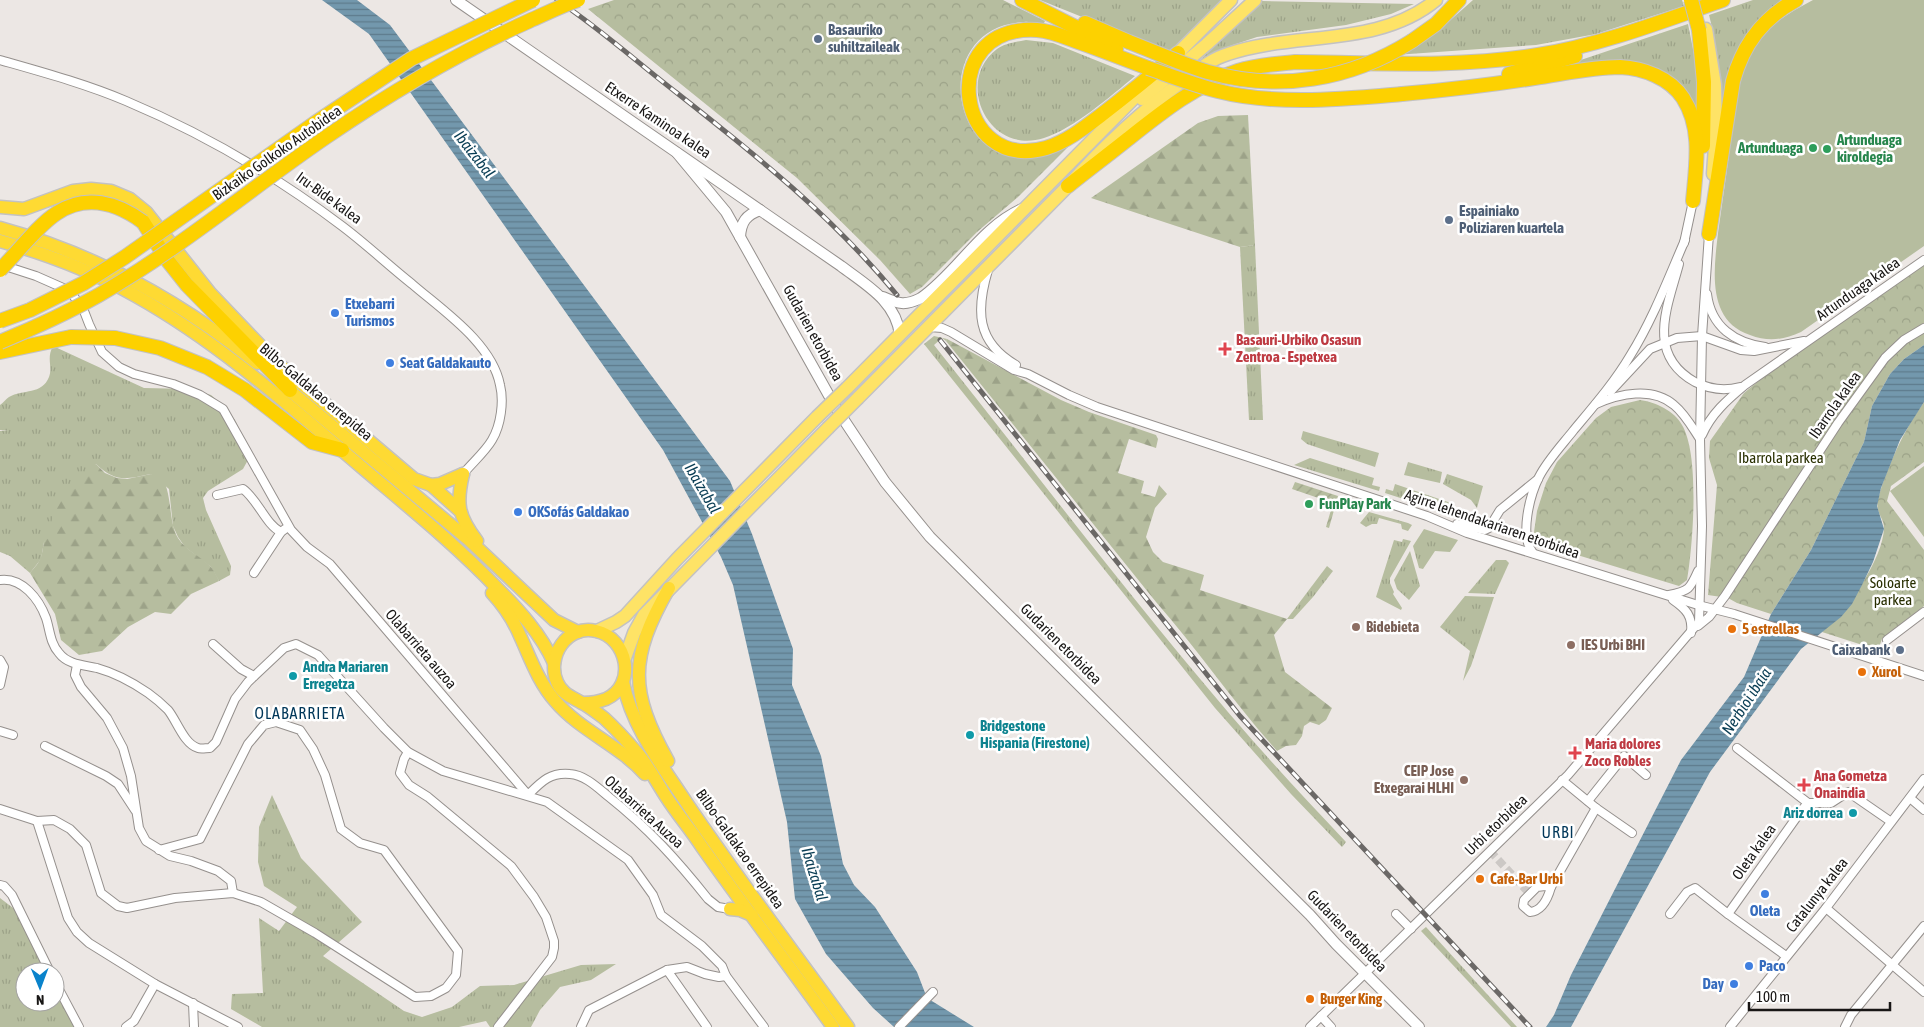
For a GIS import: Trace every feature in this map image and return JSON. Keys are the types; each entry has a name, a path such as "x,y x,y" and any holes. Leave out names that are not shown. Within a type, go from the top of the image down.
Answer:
{"highway":[{"name":"Bizkaiko Golkoko Autobidea","path":"0,321 30,310 84,283 125,258 315,122 411,59 533,0"},
{"name":"Bizkaiko Golkoko Autobidea","path":"0,342 46,323 99,295 143,268 325,137 390,94 499,35 578,0"},
{"path":"1022,0 1092,35 1148,68"},
{"path":"1029,0 1129,42 1206,71 1239,79 1277,82 1312,80 1353,70 1382,58 1412,41 1436,24 1460,0"},
{"path":"1691,0 1702,29 1705,122 1699,179 1693,201"},
{"path":"1068,186 1092,165 1171,106 1194,91 1238,71 1264,65 1295,62 1408,65 1508,59 1580,46 1723,0"},
{"path":"1709,234 1736,67 1755,33 1774,14 1796,0"},
{"path":"1402,94 1492,78 1543,66 1596,49 1683,14"},
{"path":"1178,53 1088,124 1066,139 1047,148 1026,151 1011,149 995,141 984,133 976,120 970,104 968,81 972,67 980,53 991,41 1006,34 1025,30 1038,30 1056,34 1148,68 1219,91 1261,97 1317,99 1402,94 1467,88 1597,70 1621,68 1644,71 1674,87 1682,96 1693,120 1697,151 1693,201"},
{"path":"0,206 24,209 73,191 91,189 111,191 130,199 146,212 210,293 276,362 414,479 431,486 459,510 470,531 494,562"},
{"path":"0,270 46,222 67,208 92,202 109,204 128,211 143,222 187,285 290,390"},
{"name":"Bilbo-Galdakao errepidea","path":"0,228 52,244 118,272 144,285 220,334 290,390 494,562 554,620 578,632 586,630 597,631"},
{"name":"Bilbo-Galdakao errepidea","path":"0,241 48,256 112,283 145,301 212,344 342,450 473,563 513,604 537,633 554,663 556,678 563,692 584,703 604,718 640,756 668,800 833,1027"},
{"path":"0,352 70,337 116,338 160,348 207,367 245,390 312,442 342,450"},
{"path":"431,486 463,474"},
{"path":"459,510 459,490 463,474"},
{"name":"Bilbo-Galdakao errepidea","path":"473,563 483,582 498,598 515,625 538,676 556,702 569,715 627,756 668,800"},
{"path":"669,588 649,626 642,648 639,672 640,697 655,737 682,785 691,808"},
{"path":"597,631 614,640 625,658"},
{"path":"554,663 562,643 569,636 578,632"},
{"name":"Bilbo-Galdakao errepidea","path":"625,658 623,682 634,719 691,808 848,1027"},
{"path":"584,703 597,702 607,698 617,691 623,682"},
{"path":"734,891 736,900 730,909 740,910 752,916"}],"main road":[{"path":"597,631 626,616 677,559 1232,0"},
{"path":"1089,144 1208,44 1255,0"},
{"path":"625,658 634,633 644,615 669,588 1068,186 1089,162 1122,130 1161,97 1207,64 1220,57 1259,45 1332,37 1380,27 1406,18 1436,0"},
{"path":"1698,0 1702,29 1715,85 1716,123 1709,234"}],"street":[{"name":"Etxerre Kaminoa kalea","path":"456,0 735,192 841,266 880,296"},
{"name":"Iru-Bide kalea","path":"0,60 125,100 193,132 225,150 295,192 343,226 448,314 476,340 490,361 500,384 501,413 493,440 463,474"},
{"name":"Gudarien etorbidea","path":"677,152 726,212 836,408 886,482 930,537 1310,915 1419,1027"},
{"path":"726,212 726,204 735,192"},
{"path":"1693,201 1685,240 1665,313 1664,342 1673,362 1684,376 1701,385"},
{"path":"880,296 901,304 910,303 921,298 997,225 1011,214 1027,206"},
{"path":"740,237 742,222 748,215 760,210"},
{"path":"1705,274 1709,234"},
{"path":"1599,402 1630,357 1652,317 1685,240"},
{"name":"Artunduaga kalea","path":"1700,439 1705,426 1719,407 1745,385 1924,260"},
{"path":"0,264 36,276 70,291 84,311 102,352 119,367 134,374 173,384 200,395 223,409 288,527 281,532 254,573"},
{"name":"Agirre lehendakariaren etorbidea","path":"989,266 980,305 982,325 986,335 996,350 1028,374 1069,395 1097,407 1426,516 1467,533 1668,596 1734,614 1924,676"},
{"name":"Urbi etorbidea","path":"1310,1027 1562,780 1699,622 1702,497 1700,439 1705,274"},
{"name":"Artunduaga kalea","path":"1705,274 1709,304 1722,328 1729,335 1741,341 1752,345 1775,348"},
{"path":"880,296 892,310 899,326 900,334"},
{"name":"Agirre lehendakariaren etorbidea","path":"928,327 942,328 951,332 1014,370 1028,374"},
{"name":"Ibarrola kalea","path":"1715,609 1838,424 1880,365 1904,340 1924,328"},
{"path":"1426,516 1471,528 1484,530 1489,528 1500,510 1539,477 1551,459 1599,402 1650,349 1677,338 1702,336"},
{"name":"Artunduaga kalea","path":"1702,336 1741,350 1754,351 1808,340"},
{"name":"Artunduaga kalea","path":"1701,385 1714,389 1730,390 1745,385"},
{"path":"1599,402 1627,394 1645,393 1659,397 1672,404 1689,422 1700,439"},
{"path":"1533,553 1528,548 1526,526 1539,477"},
{"path":"217,496 243,489 250,494 274,529 281,532"},
{"name":"Olabarrieta auzoa","path":"288,527 307,548 330,564 528,795"},
{"path":"1489,528 1489,532 1495,542"},
{"name":"Urbi etorbidea","path":"1668,596 1692,587 1700,567"},
{"path":"0,580 9,579 23,586 33,596 46,617 52,643 60,655 77,665 75,675 81,687 107,718 123,748 131,776 136,812 146,841 170,856 218,871 231,881 233,893"},
{"path":"1668,596 1688,612 1691,621 1691,632"},
{"name":"Urbi etorbidea","path":"1691,632 1715,609"},
{"path":"1887,640 1924,612"},
{"path":"213,644 241,669 254,676"},
{"name":"Olabarrieta auzoa","path":"77,665 96,668 125,679 149,694 168,711 189,741 198,748 210,748 216,742 235,699 254,676 284,648 296,644 306,648 318,655 408,752 442,771 547,802 628,860 653,895 661,915 702,946 722,966 726,976 764,1027"},
{"path":"0,660 4,668 0,685"},
{"path":"0,809 37,821 54,820 70,829 86,845 101,893 118,906 127,908 175,898 233,893 269,906 416,997 431,996 446,988 456,976 458,951 384,850 360,842 341,829 325,775 313,749 300,730 276,722 264,725 248,744 200,839 159,850"},
{"path":"0,731 13,735"},
{"path":"45,746 85,764 118,784 136,812"},
{"path":"1737,748 1808,803 1831,803 1840,799 1848,792 1890,821"},
{"path":"408,752 400,773 409,785 428,797 511,866 534,897 552,932 554,948 552,957 498,1027"},
{"path":"1588,801 1624,756 1646,775"},
{"name":"Olabarrieta Auzoa","path":"528,795 545,778 571,774 583,777 626,810 655,836 708,899 718,907 730,909"},
{"name":"Catalunya kalea","path":"1732,1024 1826,908 1890,821 1924,779"},
{"path":"1562,780 1596,808 1632,833"},
{"path":"1910,798 1924,810"},
{"name":"Oleta kalea","path":"1728,914 1785,832 1808,803"},
{"path":"1550,887 1596,808"},
{"path":"37,821 68,918 77,932 89,943 155,984 238,1027"},
{"path":"0,885 4,886 12,894 45,962"},
{"path":"1670,914 1687,892 1695,888 1786,956"},
{"path":"1826,908 1924,992"},
{"path":"1396,914 1411,929"},
{"path":"1845,1027 1851,1015 1924,926"},
{"path":"581,1027 589,1010 667,970 687,967 719,977 726,976"},
{"path":"667,970 707,1027"},
{"path":"126,1027 134,1021 155,984"},
{"path":"899,1027 933,992"},
{"path":"65,1001 79,1027"},
{"path":"193,1003 194,1027"},
{"path":"1321,1016 1331,1027"},
{"path":"1732,1024 1741,1027"}],"green space":[{"path":"614,0 1003,0 1045,21 1043,25 1024,22 991,31 970,52 961,79 963,108 976,134 998,152 1029,158 1069,146 1018,197 977,232 922,287 910,294 880,260 797,178 588,9"},
{"path":"1040,0 1221,0 1169,52"},
{"path":"1473,0 1682,0 1684,6 1596,34 1536,45 1395,55 1437,32"},
{"path":"1753,0 1788,0 1771,10 1724,113 1719,114 1717,64 1709,15"},
{"name":"Artunduaga kiroldegia","path":"1813,0 1924,0 1924,246 1801,332 1788,337 1763,339 1736,328 1726,318 1719,306 1716,292 1716,247 1733,123 1743,74 1754,47 1766,32 1780,20"},
{"path":"1262,1 1414,4 1391,14 1346,25 1257,37 1224,48 1200,60"},
{"path":"1688,24 1697,69 1699,117 1660,73 1551,70"},
{"path":"1026,40 1053,43 1135,76 1079,120 1055,134 1024,141 1007,136 993,126 983,112 978,96 978,79 984,63 997,49 1007,44"},
{"path":"1248,115 1255,245 1240,247 1091,198 1198,123 1218,116"},
{"path":"1255,245 1263,420 1249,420 1240,247"},
{"name":"Ibarrola parkea","path":"1924,260 1924,345 1904,359 1890,374 1872,406 1864,442 1811,550 1771,614 1737,603 1728,598 1708,595 1717,485 1709,458 1710,441 1744,393 1808,340"},
{"path":"934,336 947,339 946,341 942,338 934,345 1212,694 1346,842 1342,847 1291,794 1215,708 924,344"},
{"path":"947,339 1061,400 1089,412 1156,435 1158,439 1156,448 1129,439 1118,473 1144,481 1141,493 1155,497 1159,485 1167,494 1155,508 1146,537 1153,552 1163,562 1204,575 1200,590 1287,619 1274,635 1285,672 1332,708 1326,720 1319,725 1310,722 1304,726 1302,736 1296,745 1286,746 1277,751 946,341"},
{"path":"53,346 144,388 191,389 211,395 225,407 235,420 243,437 249,458 243,469 208,491 203,498 206,510 231,566 230,575 219,581 211,567 185,547 173,526 169,489 151,474 128,478 116,477 96,464 44,542 41,559 30,573 10,556 0,552 0,431 8,431 0,430 0,405 9,397 37,389 46,383 50,373 50,355"},
{"path":"1640,400 1658,405 1675,415 1688,439 1693,478 1693,523 1687,580 1679,586 1538,543 1534,532 1537,511 1546,483 1557,462 1596,418 1611,407"},
{"name":"Soloarte parkea","path":"1924,402 1924,462 1891,486 1887,501 1924,550 1924,606 1882,639 1878,650 1822,632 1842,611 1862,584 1877,555 1884,528 1877,504 1878,499 1891,461 1903,436"},
{"path":"1303,431 1379,453 1375,467 1307,444 1301,439"},
{"path":"1310,458 1374,478 1372,485 1380,487 1379,491 1294,465"},
{"path":"1408,462 1442,472 1440,483 1404,475"},
{"path":"96,464 105,473 117,478 127,479 151,474 162,477 168,493 173,524 178,538 181,543 211,567 219,581 191,594 171,614 155,612 128,627 102,651 79,655 61,640 55,614 30,573 42,555 44,540 63,496 77,479"},
{"path":"1924,466 1924,537 1890,491"},
{"path":"1447,474 1483,486 1477,508 1471,500 1443,484"},
{"path":"1295,482 1338,496 1329,528 1326,527 1333,503 1292,489"},
{"path":"1395,484 1448,502 1463,514 1462,518 1385,493 1386,489 1393,491"},
{"path":"1369,512 1412,525 1408,531 1402,529 1401,524 1379,518 1377,524 1366,527 1360,523"},
{"path":"1424,529 1458,540 1450,552 1435,551 1423,569 1419,568 1413,546"},
{"path":"1403,539 1411,541 1390,578 1393,594 1402,608 1401,610 1376,597 1394,540 1402,542"},
{"path":"1410,551 1420,586 1409,600 1397,589 1394,580"},
{"path":"1496,560 1506,560 1509,563 1495,594 1468,593"},
{"path":"1327,566 1333,571 1293,619 1287,619"},
{"path":"1465,596 1494,597 1471,666 1463,681 1470,651 1440,627"},
{"path":"272,795 301,858 362,922 323,956 404,1011 422,1017 452,1007 480,986 514,985 581,965 616,964 591,980 560,987 540,1010 531,1027 490,1027 486,1021 459,1027 262,1027 231,1009 232,994 263,993 259,918 279,931 297,907 264,886 258,862 259,827"},
{"path":"0,898 17,911 45,962 15,962 15,1012 65,1012 65,1002 78,1027 0,1027"},
{"path":"1426,927 1517,1027 1511,1027 1421,931"}],"water":[{"name":"Ibaizabal","path":"322,0 357,0 390,25 730,481 752,534 793,649 792,685 821,756 843,864 854,885 875,907 917,972 927,998 974,1027 894,1027 873,1008 826,954 795,899 787,822 733,585 721,557 663,450 369,34"},
{"name":"Nerbioi ibaia","path":"1924,345 1924,402 1900,440 1881,488 1877,506 1884,529 1873,562 1852,604 1841,617 1801,649 1710,772 1571,1027 1546,1027 1554,1015 1571,975 1681,760 1744,677 1771,614 1811,550 1864,442 1872,406 1890,374 1904,359"}],"tunnel":[{"path":"1490,851 1529,893"}],"railway":[{"path":"557,0 618,45 736,140 792,188 846,239 897,295"},
{"path":"940,340 1240,716 1530,1027"}],"place":[{"name":"Basauriko suhiltzaileak","path":"818,39"},
{"name":"Artunduaga","path":"1813,148"},
{"name":"Artunduaga kiroldegia","path":"1827,149"},
{"name":"Espainiako Poliziaren kuartela","path":"1449,220"},
{"name":"Etxebarri Turismos","path":"335,313"},
{"name":"Basauri-Urbiko Osasun Zentroa - Espetxea","path":"1225,349"},
{"name":"Seat Galdakauto","path":"390,363"},
{"name":"FunPlay Park","path":"1309,504"},
{"name":"OKSofás Galdakao","path":"518,512"},
{"name":"Bidebieta","path":"1356,627"},
{"name":"5 estrellas","path":"1732,629"},
{"name":"IES Urbi BHI","path":"1571,645"},
{"name":"Caixabank","path":"1900,650"},
{"name":"Xurol","path":"1862,672"},
{"name":"Andra Mariaren Erregetza","path":"293,676"},
{"name":"Bridgestone Hispania (Firestone)","path":"970,735"},
{"name":"Maria dolores Zoco Robles","path":"1575,753"},
{"name":"CEIP Jose Etxegarai HLHI","path":"1464,780"},
{"name":"Ana Gometza Onaindia","path":"1804,785"},
{"name":"Ariz dorrea","path":"1853,813"},
{"name":"Cafe-Bar Urbi","path":"1480,879"},
{"name":"Oleta","path":"1765,894"},
{"name":"Paco","path":"1749,966"},
{"name":"Day","path":"1734,984"},
{"name":"Burger King","path":"1310,999"}],"district":[{"name":"OLABARRIETA","path":"300,713"},
{"name":"URBI","path":"1558,832"}]}
